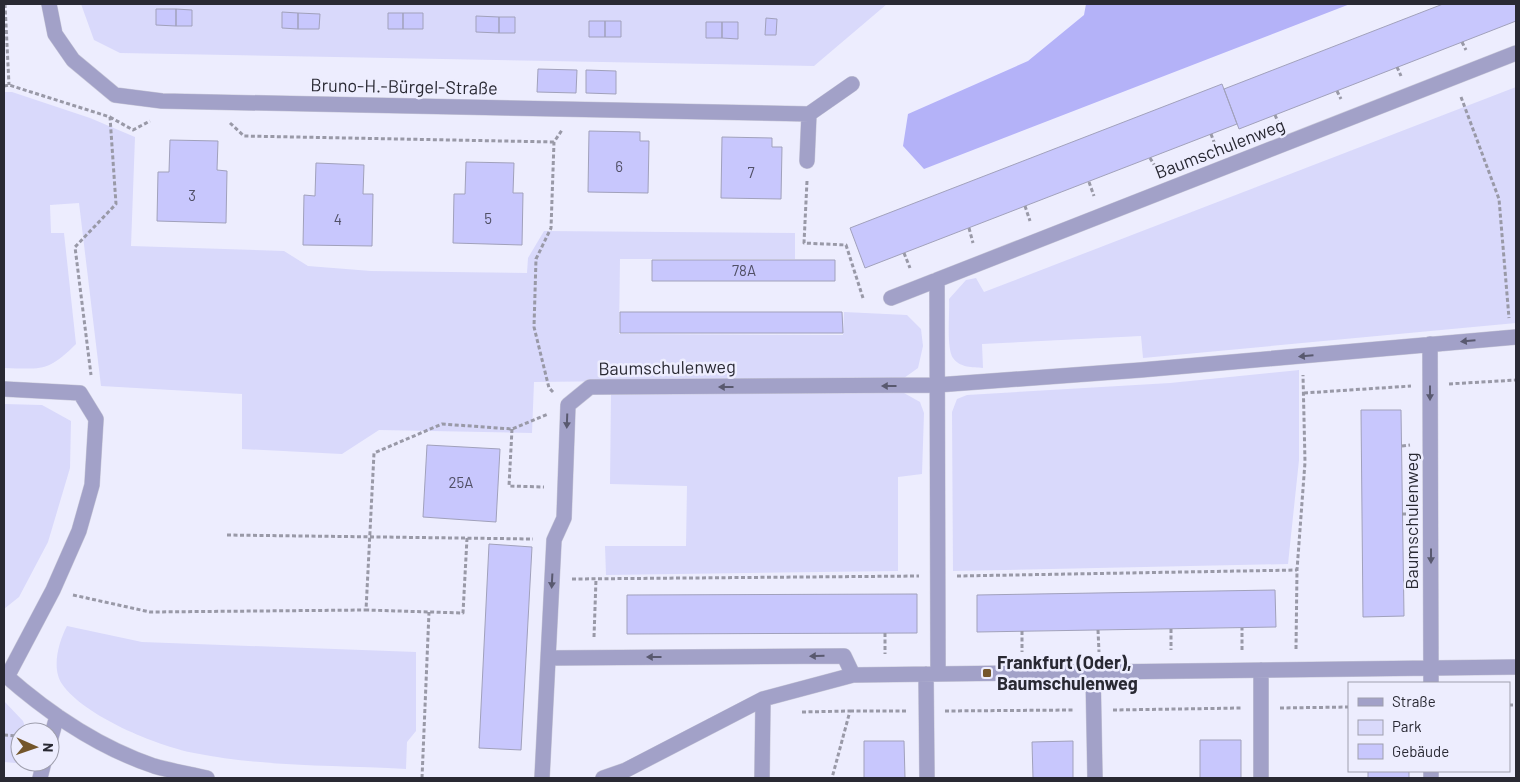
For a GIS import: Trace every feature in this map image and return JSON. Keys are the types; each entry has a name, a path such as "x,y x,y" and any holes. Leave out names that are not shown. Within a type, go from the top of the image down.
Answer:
{"street":[{"name":"Bruno-H.-Bürgel-Straße","path":"49,4 56,34 73,60 115,95 162,101 809,114"},
{"name":"Baumschulenweg","path":"891,298 1516,53"},
{"path":"807,161 809,114 852,84"},
{"path":"927,778 932,674 937,280"},
{"name":"Baumschulenweg","path":"568,406 590,387 937,385 1141,370 1514,337"},
{"name":"Baumschulenweg","path":"1430,344 1431,676"},
{"path":"4,389 80,393 96,419 92,484 80,531 53,590 5,676 57,716 104,745 155,766 207,778"},
{"path":"542,778 554,540 564,518 568,406"},
{"path":"548,658 844,656 853,675"},
{"path":"603,778 626,770 763,698 853,675 1296,669 1431,676 1516,667"},
{"path":"1261,670 1261,778"},
{"path":"1094,672 1095,778"},
{"path":"762,778 763,698"},
{"path":"55,722 57,716"}],"path":[{"path":"5,4 9,85"},
{"path":"1454,77 1498,199 1514,337"},
{"path":"4,86 9,85 110,117 133,130 158,117"},
{"path":"549,388 534,327 536,259 551,228 554,142 577,109"},
{"path":"80,393 91,375 75,247 116,204 110,117"},
{"path":"224,118 244,136 554,142"},
{"path":"807,161 804,243 846,245 863,298"},
{"path":"1296,669 1297,570 1305,462 1303,356"},
{"path":"366,610 374,453 442,424 512,429 568,406"},
{"path":"512,429 509,486 565,488"},
{"path":"227,535 554,540"},
{"path":"53,590 150,612 366,610 463,613 467,538"},
{"path":"594,658 596,579"},
{"path":"422,778 430,612"},
{"path":"762,719 803,711 850,711 832,778"}],"green space":[{"path":"81,4 887,4 814,66 120,53 94,40"},
{"path":"1516,87 1516,323 1143,358 1141,336 982,344 983,368 959,364 953,358 949,338 949,299 966,280 976,278 984,292"},
{"path":"4,92 12,92 90,118 135,137 131,246 284,251 308,266 371,271 527,273 528,258 544,231 795,233 795,259 620,259 619,334 843,335 844,312 907,315 921,329 923,346 918,368 904,378 534,382 532,433 379,430 342,454 242,449 242,394 101,386 79,203 50,205 51,233 64,233 76,344 58,360 44,367 27,369 4,368"},
{"path":"1299,370 1299,460 1288,564 953,571 952,412 957,399 967,395 1170,383"},
{"path":"904,393 920,402 924,413 922,474 898,477 898,571 606,575 605,546 686,546 687,486 610,484 611,394"},
{"path":"4,404 42,405 71,421 70,468 48,542 19,597 4,609"},
{"path":"67,626 142,642 416,652 416,731 407,742 406,769 300,765 220,758 179,749 142,737 122,728 87,707 72,696 62,684 57,670 57,655"},
{"path":"4,701 23,722 10,722 10,763 4,762"}],"shaded area":[{"path":"1086,4 1350,4 924,169 903,146 908,114 1028,61 1084,15"}],"building":[{"path":"1443,4 1516,4 1516,21 1239,129 1224,89"},
{"path":"156,9 176,9 176,26 156,25"},
{"path":"176,9 192,10 192,26 176,26"},
{"path":"282,12 298,13 298,29 282,28"},
{"path":"298,13 320,14 319,29 298,29"},
{"path":"388,13 403,13 403,29 388,29"},
{"path":"403,13 423,13 423,29 403,29"},
{"path":"476,16 499,17 499,33 476,32"},
{"path":"499,17 515,17 515,33 499,33"},
{"path":"766,18 777,19 776,35 765,35"},
{"path":"589,21 605,21 605,37 589,37"},
{"path":"605,21 621,21 621,37 605,37"},
{"path":"706,22 722,22 722,38 706,38"},
{"path":"722,22 738,22 738,39 722,38"},
{"path":"538,69 577,70 576,93 537,92"},
{"path":"586,70 616,71 616,94 586,93"},
{"path":"1222,84 1237,124 865,268 850,228"},
{"path":"589,131 640,132 640,141 649,141 648,193 588,192"},
{"path":"722,137 772,138 772,147 782,147 781,199 721,198"},
{"path":"170,140 218,141 217,170 227,171 226,223 157,221 158,172 169,172"},
{"path":"466,162 514,163 513,193 523,193 522,245 453,243 454,194 465,194"},
{"path":"316,163 364,165 363,194 373,194 372,246 303,245 304,195 315,196"},
{"path":"652,260 835,260 835,281 652,281"},
{"path":"620,312 842,312 843,333 620,333"},
{"path":"1361,410 1401,410 1404,616 1363,617"},
{"path":"427,445 500,449 496,522 423,517"},
{"path":"489,544 532,547 521,750 479,748"},
{"path":"1275,590 1276,627 977,632 977,595"},
{"path":"917,594 917,633 627,634 627,595"},
{"path":"1200,740 1241,740 1241,778 1200,778"},
{"path":"864,741 904,741 905,778 864,778"},
{"path":"1073,741 1073,778 1033,778 1032,742"},
{"path":"1368,772 1409,772 1409,778 1368,778"}],"place":[{"name":"Frankfurt (Oder), Baumschulenweg","path":"987,673"}]}
